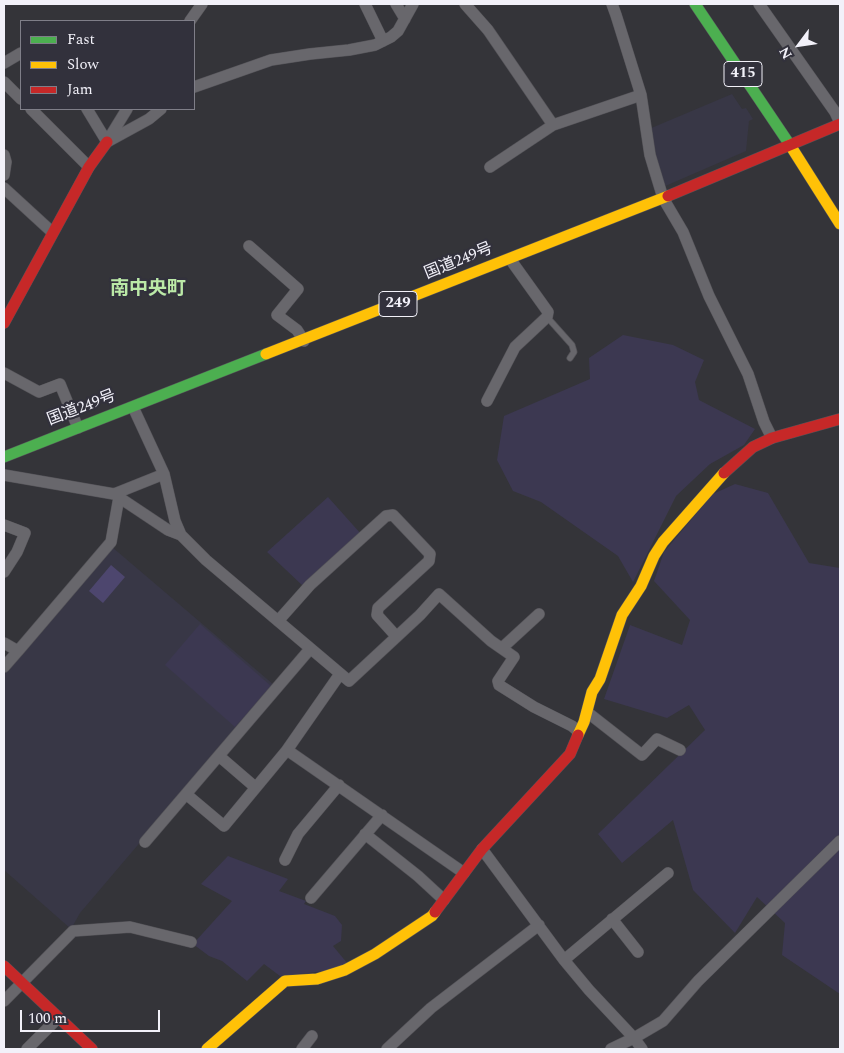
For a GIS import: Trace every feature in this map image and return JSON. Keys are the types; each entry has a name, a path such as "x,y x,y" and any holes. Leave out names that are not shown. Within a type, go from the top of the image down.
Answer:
{"main road":[{"name":"415","path":"695,4 790,145"},
{"name":"国道249号","path":"4,457 304,341 663,198 840,123"},
{"path":"4,323 52,232 89,167 107,142"},
{"path":"790,145 840,224"},
{"path":"207,1049 285,981 317,979 345,970 376,954 432,916 482,849 570,754 587,712 592,692 600,679 622,615 641,586 654,556 663,542 698,501 753,446 772,438 840,419"},
{"path":"4,966 92,1049"}],"street":[{"path":"191,20 202,4"},
{"path":"364,4 384,41"},
{"path":"396,4 405,19"},
{"path":"195,88 271,60 375,45 384,41 398,30 413,4"},
{"path":"465,4 488,30 553,125"},
{"path":"612,4 641,95 650,156 663,198 683,232 709,296 748,374 764,422 772,438"},
{"path":"759,4 835,112 840,123"},
{"path":"4,63 20,54"},
{"path":"4,82 20,98"},
{"path":"490,167 553,125 641,95"},
{"path":"32,110 89,167"},
{"path":"88,110 107,142"},
{"path":"107,142 126,110"},
{"path":"107,142 149,119 161,110"},
{"path":"4,155 6,162 4,175"},
{"path":"4,188 52,232"},
{"path":"249,246 298,289 277,315 297,330 304,341"},
{"path":"487,401 515,347 547,317 548,312 510,259"},
{"path":"4,373 39,392 60,384 78,428"},
{"path":"133,407 164,474 175,521 181,535 206,560 348,681 440,594 491,641 514,657 498,681 500,685 534,707 572,726 578,732"},
{"path":"116,496 164,474"},
{"path":"4,475 116,496 168,530 181,535"},
{"path":"4,667 111,542 116,496"},
{"path":"278,621 317,579 386,516 393,515 430,554 430,561 378,608 377,615 396,636"},
{"path":"4,525 25,533 17,552 4,572"},
{"path":"502,648 539,614"},
{"path":"4,643 18,651"},
{"path":"145,842 310,649"},
{"path":"186,794 224,826 287,750 340,674"},
{"path":"587,712 642,755 656,739 680,750"},
{"path":"287,750 464,873"},
{"path":"218,756 255,788"},
{"path":"286,860 298,834 339,785"},
{"path":"310,898 382,815"},
{"path":"365,834 418,876 444,900"},
{"path":"611,1049 663,1021 698,982 840,841"},
{"path":"482,849 564,960 642,1049"},
{"path":"564,960 668,873"},
{"path":"612,919 638,952"},
{"path":"387,1049 432,1008 538,925"},
{"path":"4,1001 73,931 130,928 191,942"},
{"path":"26,1049 58,1018"},
{"path":"302,1049 312,1036"}],"lane":[{"path":"547,317 572,345 574,352 570,358"}],"shaded area":[{"path":"732,94 742,109 746,108 753,119 749,121 746,151 663,187 649,129"},
{"path":"623,335 673,345 704,360 695,382 699,400 755,429 744,445 710,464 676,496 633,582 618,556 541,502 513,491 497,460 504,416 590,379 589,358"},
{"path":"735,484 768,493 809,563 840,568 840,994 782,955 785,923 757,897 735,933 693,890 673,820 622,863 598,834 705,730 689,705 667,718 604,699 630,625 682,645 690,620 654,581 664,552 713,494"},
{"path":"328,497 361,534 303,586 267,552"},
{"path":"112,547 274,685 80,913 71,929 4,870 4,671"},
{"path":"111,565 125,577 103,603 89,591"},
{"path":"200,624 271,686 235,727 165,665"},
{"path":"228,856 288,879 279,891 306,901 304,904 335,916 342,925 341,941 333,946 348,964 335,970 280,976 264,964 247,981 222,961 209,956 193,944 232,901 201,884"}],"traffic: fast":[{"path":"695,4 790,145"},
{"path":"4,457 266,354"}],"traffic: slow":[{"path":"790,145 840,224"},
{"path":"266,354 668,196"},
{"path":"578,735 584,722 592,692 600,679 622,615 641,586 654,556 663,542 724,473"},
{"path":"207,1049 285,981 317,979 345,970 375,954 432,916 435,912"}],"traffic: jam":[{"path":"668,196 840,124"},
{"path":"4,323 89,167 107,142"},
{"path":"724,473 753,447 772,438 840,419"},
{"path":"435,912 482,849 570,754 578,735"},
{"path":"4,966 92,1049"}],"district":[{"name":"南中央町","path":"148,290"}]}
